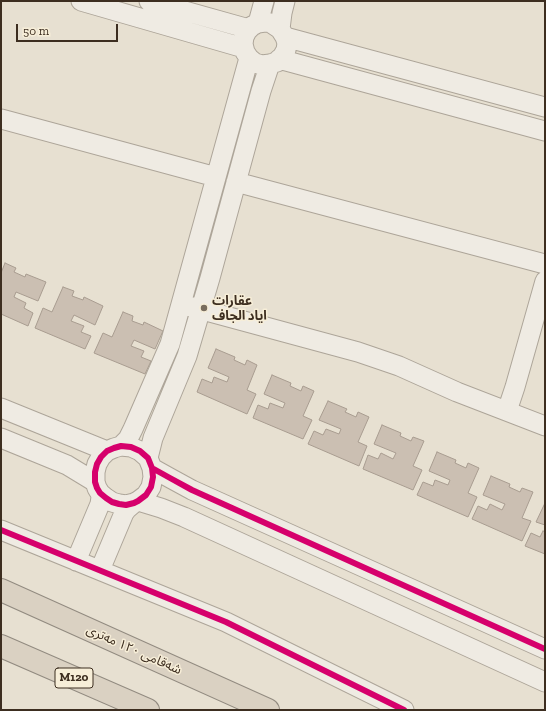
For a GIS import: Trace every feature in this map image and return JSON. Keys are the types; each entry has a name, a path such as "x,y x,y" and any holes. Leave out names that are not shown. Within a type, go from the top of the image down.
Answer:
{"highway":[{"name":"شەقامی ١٢٠ مەتری","path":"1,590 268,710"},
{"name":"M120","path":"1,646 148,710"}],"street":[{"path":"81,1 246,53"},
{"path":"150,1 253,26 265,22 271,23 283,33 545,107"},
{"path":"264,1 253,26 244,37 243,44 246,53 255,62 262,65 275,62 545,132"},
{"path":"100,570 124,513 146,495 151,487 153,477 150,463 153,438 187,356 261,91 275,62 286,50 287,43 283,33 282,13 286,1"},
{"path":"76,561 100,504 101,497 95,472 97,464 102,457 128,439 170,344 216,177 246,53"},
{"path":"1,119 216,177"},
{"path":"236,182 545,264"},
{"path":"507,412 545,281"},
{"path":"181,304 358,352 399,366 457,392 545,426"},
{"path":"1,408 114,449 131,447 140,451 150,463 170,478 192,490 545,649"},
{"path":"1,438 67,465 98,487 106,498 112,502 126,505 136,502 161,508 192,520 545,682"},
{"path":"1,530 226,622 404,710"}],"building":[{"path":"5,263 16,268 14,272 25,277 26,274 46,282 38,301 16,292 14,297 26,303 24,308 33,313 28,326 1,314 1,273"},
{"path":"63,287 74,291 72,296 83,300 84,297 103,306 95,325 74,315 71,321 84,326 81,332 91,336 85,349 35,328 43,308 52,312"},
{"path":"123,312 133,316 132,321 143,325 144,322 163,331 155,349 134,340 131,346 144,351 141,357 151,361 145,374 94,353 103,333 112,337"},
{"path":"216,349 235,357 234,360 245,365 247,360 257,365 247,390 256,394 247,414 197,392 202,379 212,383 214,377 227,382 229,377 208,368"},
{"path":"272,375 291,383 290,386 301,391 303,386 314,391 303,416 312,420 303,439 253,418 258,405 268,409 270,403 283,408 285,403 264,394"},
{"path":"328,401 347,409 345,412 356,417 358,412 369,417 358,442 367,446 359,466 308,444 314,431 323,435 326,429 339,434 341,429 319,420"},
{"path":"382,425 401,433 400,436 411,441 413,437 424,441 413,466 422,470 413,490 363,469 368,455 378,459 381,453 393,459 396,453 374,444"},
{"path":"437,452 456,460 455,463 466,468 468,463 479,468 468,493 477,497 468,517 417,495 423,482 433,486 435,480 448,485 450,480 429,471"},
{"path":"491,476 510,484 509,487 520,492 522,488 533,492 522,518 531,521 522,541 472,519 478,506 487,510 490,504 502,510 505,504 483,495"},
{"path":"545,503 545,525 536,522"},
{"path":"543,531 545,532 545,554 525,546 531,533 540,537"}],"cycle path":[{"path":"152,468 153,477 151,487 146,495 138,501 126,505 112,502 106,498 100,493 95,482 97,464 107,451 121,446 131,447 140,451 148,458 152,468 192,490 545,649"},
{"path":"1,530 226,622 404,710"}],"place":[{"name":"عقارات اياد الجاف","path":"204,308"}]}
